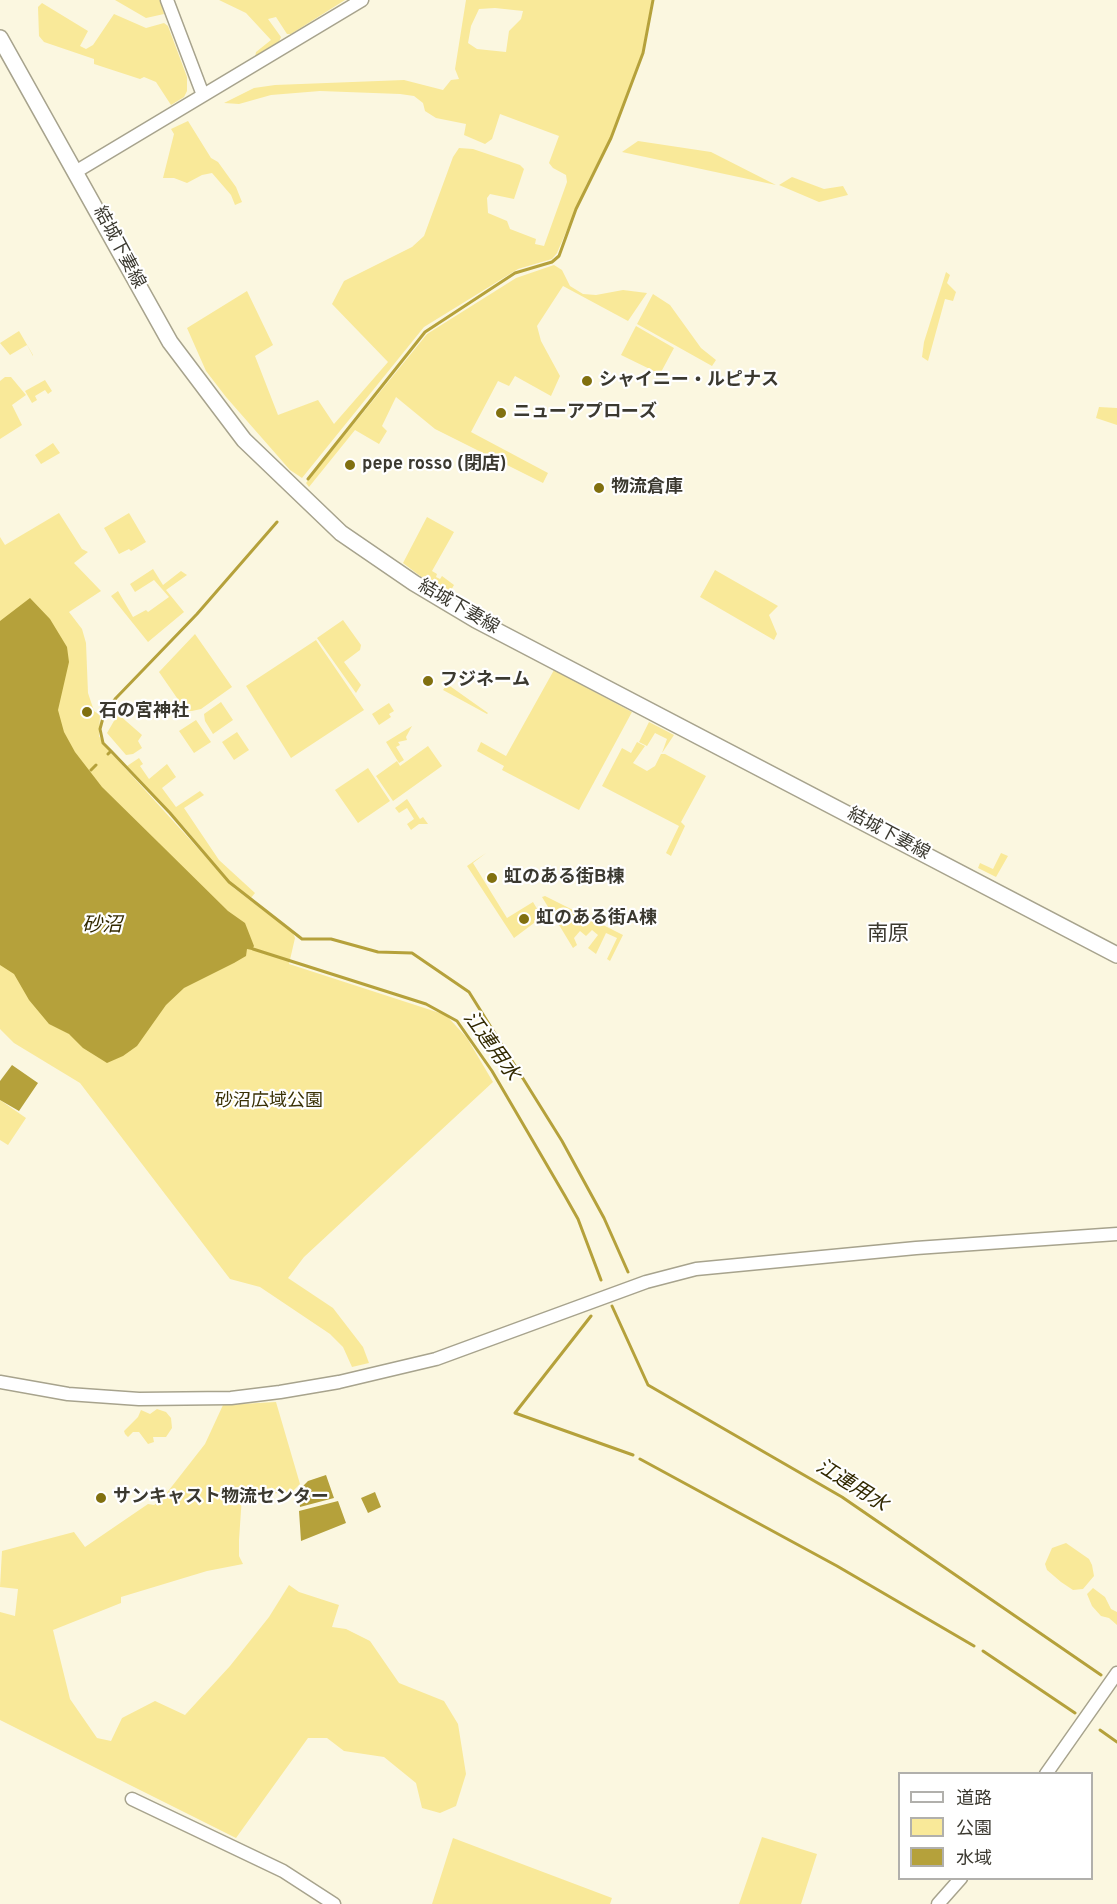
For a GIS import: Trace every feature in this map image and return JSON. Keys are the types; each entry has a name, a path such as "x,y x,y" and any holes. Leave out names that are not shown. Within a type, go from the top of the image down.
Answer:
{"main road":[{"name":"結城下妻線","path":"0,38 77,171 150,309 190,371 244,440 341,533 414,583 476,620 1117,955"}],"street":[{"path":"167,0 203,95"},
{"path":"77,171 362,0"},
{"path":"0,1382 68,1394 139,1399 231,1398 280,1392 339,1382 436,1359 646,1282 696,1269 831,1255 1117,1234"},
{"path":"1047,1772 1117,1673"},
{"path":"132,1799 283,1871 334,1904"},
{"path":"938,1904 959,1880"}],"green space":[{"path":"115,0 160,0 164,14 146,18"},
{"path":"219,0 345,0 291,34 287,34 276,17 268,19 281,37 279,42 255,57 256,52 271,40 246,13"},
{"path":"466,0 652,0 642,53 610,138 586,185 557,253 552,259 518,269 424,327 302,478 290,470 206,371 187,328 247,291 273,345 255,356 278,415 318,400 334,424 388,362 332,304 344,281 412,247 424,236 453,157 459,148 473,149 520,165 524,169 514,199 490,194 487,198 488,213 507,221 510,229 536,239 535,244 544,246 567,182 566,175 549,163 559,136 500,114 492,139 485,144 464,135 466,124 436,118 425,111 423,103 414,96 400,94 320,91 271,95 239,104 224,103 254,88 275,85 404,80 443,90 451,80 459,79 455,69","holes":["479,9 523,11 521,19 509,31 506,52 477,49 468,43 471,26"]},
{"path":"42,3 88,31 80,46 86,49 93,45 114,14 146,28 164,23 168,26 187,77 187,91 184,97 171,105 156,82 94,64 94,59 44,42 39,36 38,7"},
{"path":"188,121 211,158 218,162 236,187 242,202 235,205 231,195 212,173 202,175 187,183 174,178 163,178 174,134 171,129"},
{"path":"638,141 711,152 776,185 622,152"},
{"path":"792,177 824,189 843,186 848,195 819,202 779,185"},
{"path":"554,265 562,270 570,286 583,294 596,295 623,290 647,293 628,321 563,286 537,326 541,341 560,376 551,396 515,376 509,386 498,381 471,432 548,473 543,483 435,429 396,397 382,426 387,431 379,444 355,430 309,487 306,483 427,334 516,278"},
{"path":"946,272 950,275 947,283 956,292 953,301 945,299 928,361 922,357 924,342"},
{"path":"653,294 670,305 701,348 716,360 712,366 637,324"},
{"path":"636,326 674,348 660,374 621,355"},
{"path":"19,331 33,355 33,356 27,345 10,355 0,343"},
{"path":"5,377 11,377 26,395 12,405 22,425 0,439 0,381"},
{"path":"45,380 52,391 48,394 45,390 35,396 37,400 32,403 25,391"},
{"path":"1099,407 1117,408 1117,425 1096,418"},
{"path":"53,443 60,453 41,464 35,455"},
{"name":"砂沼広域公園","path":"59,513 82,549 88,552 74,563 101,591 69,612 82,629 86,643 88,693 94,711 100,715 99,736 105,746 234,888 293,933 295,938 289,964 446,1015 467,1038 493,1082 304,1257 288,1278 333,1308 363,1347 369,1363 352,1367 343,1347 330,1334 260,1287 230,1279 80,1083 14,1043 0,1029 0,537 5,545"},
{"path":"129,513 146,542 131,551 129,549 119,554 104,528"},
{"path":"427,517 454,532 432,571 437,574 436,577 440,579 442,576 454,585 450,592 424,579 403,563"},
{"path":"153,569 163,585 181,571 187,575 166,590 184,612 148,642 111,596 118,591 133,617 146,610 148,612 169,597 154,580 135,592 130,584"},
{"path":"715,570 778,606 769,615 777,634 774,640 700,597"},
{"path":"343,620 361,645 360,650 344,662 361,685 356,693 317,638"},
{"path":"195,634 232,687 201,709 186,711 159,672"},
{"path":"316,640 364,710 291,758 246,686"},
{"path":"554,670 632,712 579,810 502,770 504,766 477,751 481,742 506,756"},
{"path":"447,684 488,713 443,690"},
{"path":"221,702 233,720 213,734 205,721 204,714"},
{"path":"389,703 394,711 389,714 391,717 379,725 372,714"},
{"path":"118,714 142,735 138,741 142,748 133,754 126,755 107,733"},
{"path":"196,720 211,742 194,753 179,731"},
{"path":"649,722 674,735 662,753 667,739 655,733 647,746 639,742"},
{"path":"412,726 406,737 407,740 398,742 400,745 396,747 404,760 399,763 386,742"},
{"path":"237,732 249,750 234,760 222,742"},
{"path":"637,742 645,746 633,763 647,771 655,766 661,754 665,754 706,776 681,822 685,826 671,856 666,853 679,826 602,786 622,748 631,753"},
{"path":"428,746 442,766 393,801 376,776 397,761 400,766"},
{"path":"139,758 143,764 140,766 149,779 167,764 176,777 162,788 176,807 200,791 204,795 184,808 219,860 255,893 250,899 226,878 185,828 127,766"},
{"path":"368,768 390,801 358,823 335,790"},
{"path":"407,799 420,819 423,817 428,824 419,824 411,830 407,824 414,819 407,808 399,813 395,808"},
{"path":"486,853 473,863 507,918 533,902 542,917 514,938 467,866"},
{"path":"1001,853 1008,856 996,877 978,868 980,863 993,869"},
{"path":"545,896 623,935 610,961 607,959 617,938 606,933 596,954 588,948 598,935 592,930 586,936 580,931 574,938 577,945 573,948 542,897"},
{"path":"0,1100 26,1118 8,1145 0,1140"},
{"path":"276,1402 300,1484 292,1492 242,1496 239,1556 243,1564 207,1571 121,1597 121,1603 53,1630 70,1699 97,1738 111,1741 122,1718 155,1701 185,1715 230,1666 269,1617 289,1585 299,1592 339,1605 332,1627 346,1629 370,1641 399,1683 444,1701 458,1724 466,1774 456,1806 440,1813 422,1808 416,1783 384,1757 344,1751 327,1738 308,1738 236,1838 0,1720 0,1612 15,1616 18,1589 0,1587 2,1551 74,1532 85,1547 148,1504 154,1505 162,1499 205,1444 223,1405"},
{"path":"157,1409 166,1412 171,1418 172,1428 166,1437 153,1437 154,1442 148,1444 139,1432 133,1432 128,1437 125,1434 124,1431 138,1417 141,1410 150,1414"},
{"path":"1066,1543 1089,1559 1092,1565 1094,1576 1083,1589 1073,1590 1047,1570 1045,1564 1052,1548"},
{"path":"1093,1588 1105,1597 1111,1609 1117,1612 1117,1625 1109,1618 1101,1616 1092,1606 1087,1594"},
{"path":"762,1837 817,1854 801,1904 739,1904"},
{"path":"453,1838 612,1898 610,1904 432,1904"}],"water":[{"name":"砂沼","path":"30,598 50,619 67,647 69,662 58,710 64,732 75,752 102,787 228,911 245,923 254,946 252,950 247,949 246,956 184,988 166,1005 137,1046 107,1063 83,1048 69,1034 49,1024 29,1000 14,974 0,965 0,621"},
{"path":"12,1065 38,1083 19,1111 0,1100 0,1081"},
{"path":"326,1475 334,1498 300,1507 298,1491 308,1481"},
{"path":"375,1492 381,1507 368,1513 361,1498"},
{"path":"338,1501 346,1523 301,1541 299,1511"}],"waterway":[{"path":"308,479 425,332 515,273 552,262 559,256 576,209 611,138 643,53 653,0"},
{"path":"108,754 111,751 103,743 100,729 104,714 116,698 197,614 277,522"},
{"path":"111,751 170,813 229,882 302,939 331,939 378,952 412,953 469,992 562,1141 604,1218 628,1272"},
{"path":"91,770 96,765"},
{"name":"江連用水","path":"253,949 426,1004 457,1021 492,1071 578,1219 601,1280"},
{"name":"江連用水","path":"612,1306 648,1385 842,1497 1101,1675"},
{"path":"591,1316 515,1413 633,1455"},
{"path":"640,1459 837,1566 974,1646"},
{"path":"983,1651 1075,1713"},
{"path":"1100,1730 1117,1742"}],"place":[{"name":"シャイニー・ルピナス","path":"587,381"},
{"name":"ニューアプローズ","path":"501,413"},
{"name":"pepe rosso (閉店)","path":"350,465"},
{"name":"物流倉庫","path":"599,488"},
{"name":"フジネーム","path":"428,681"},
{"name":"石の宮神社","path":"87,712"},
{"name":"虹のある街B棟","path":"492,878"},
{"name":"虹のある街A棟","path":"524,919"},
{"name":"サンキャスト物流センター","path":"101,1498"}],"district":[{"name":"南原","path":"888,936"}]}
